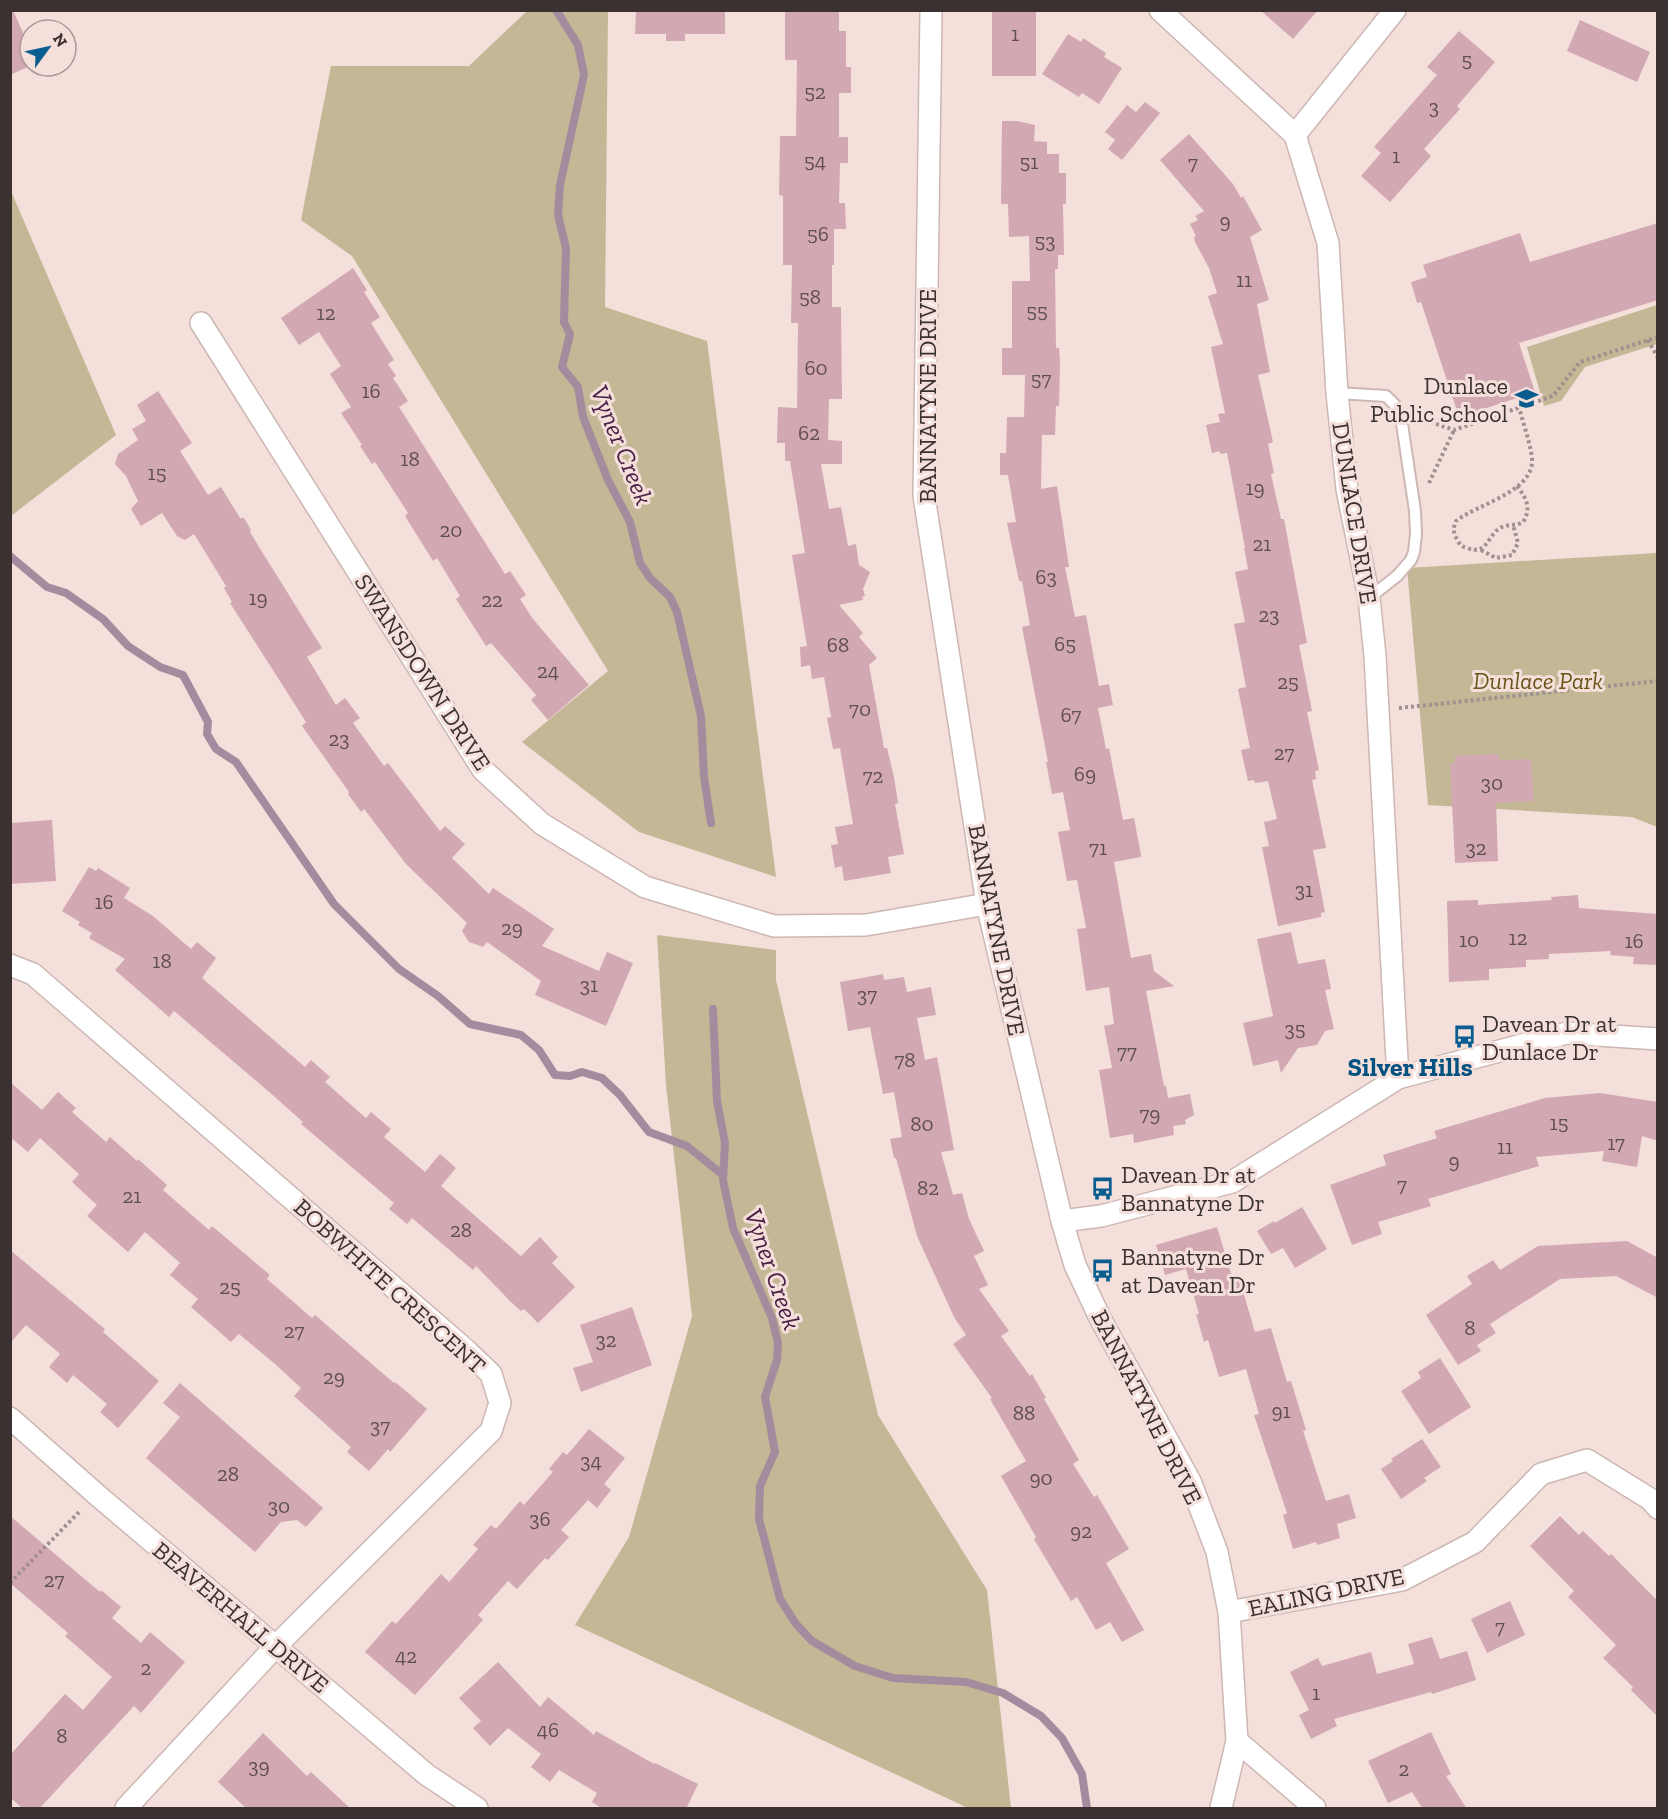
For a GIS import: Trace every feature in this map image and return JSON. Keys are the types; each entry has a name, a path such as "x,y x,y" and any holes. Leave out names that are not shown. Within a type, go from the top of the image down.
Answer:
{"street":[{"name":"BANNATYNE DRIVE","path":"931,10 924,496 987,904 1062,1221 1075,1265 1101,1320 1190,1481 1217,1552 1229,1612 1237,1741 1221,1809"},
{"name":"DUNLACE DRIVE","path":"1160,10 1294,135 1328,243 1337,393 1347,489 1369,598 1375,656 1398,1078"},
{"path":"1294,135 1395,10"},
{"name":"SWANSDOWN DRIVE","path":"201,323 483,770 542,824 645,887 774,926 866,925 987,904"},
{"name":"BOBWHITE CRESCENT","path":"10,965 33,974 449,1335 491,1374 500,1403 491,1431 275,1647 126,1809"},
{"path":"1062,1221 1101,1216 1232,1182 1398,1078 1567,1033 1658,1039"},
{"name":"BEAVERHALL DRIVE","path":"10,1418 275,1647 428,1775 477,1809"},
{"name":"EALING DRIVE","path":"1229,1612 1402,1580 1475,1542 1541,1474 1587,1460 1650,1499 1658,1508"},
{"path":"1237,1741 1315,1809"}],"lane":[{"path":"1337,393 1382,395 1390,399 1398,411 1415,511 1416,544 1411,560 1397,576 1369,598"}],"path":[{"path":"1398,411 1454,430 1553,396 1580,362 1658,337"},
{"path":"1648,340 1658,358"},
{"path":"1513,525 1518,543 1512,555 1496,558 1481,549 1469,549 1459,543 1454,531 1456,521 1523,482 1531,471 1532,459 1519,407"},
{"path":"1415,511 1454,430"},
{"path":"1481,549 1488,544 1499,529 1523,522 1528,510 1526,499 1517,486"},
{"path":"1377,710 1658,681"},
{"path":"10,1583 96,1494"}],"green space":[{"path":"527,11 608,11 605,307 707,341 776,877 639,832 522,742 608,671 352,256 301,220 331,66 469,66"},
{"path":"11,191 116,435 11,516 10,515"},
{"path":"1657,305 1657,344 1585,367 1561,401 1544,406 1527,347"},
{"name":"Dunlace Park","path":"1657,553 1657,827 1632,817 1428,805 1407,568"},
{"path":"657,935 776,950 776,980 878,1415 987,1590 1011,1808 968,1808 575,1625 629,1537 692,1316 666,1085"}],"building":[{"path":"10,10 13,10 18,21 18,71 10,75"},
{"path":"636,10 725,10 725,34 685,34 685,41 666,41 666,34 635,34"},
{"path":"785,10 839,10 839,31 846,31 846,67 851,67 851,93 839,93 839,137 848,137 848,163 840,163 839,203 845,203 846,229 834,229 834,265 832,265 832,307 841,307 842,399 829,399 828,440 842,441 842,464 821,464 829,509 841,507 848,546 856,544 859,565 870,572 863,589 865,596 862,597 863,600 839,605 863,633 859,637 877,658 869,665 884,748 887,748 894,777 898,803 895,804 904,854 888,857 891,873 844,881 842,866 835,868 831,845 838,844 835,827 853,824 840,748 833,749 827,718 831,717 824,677 812,679 810,665 801,667 800,647 807,646 792,555 805,553 790,461 785,461 785,443 777,443 778,407 797,408 798,323 791,323 792,265 783,265 783,196 779,195 780,136 796,136 797,60 785,60"},
{"path":"992,10 1036,10 1036,76 992,76"},
{"path":"1260,10 1318,10 1293,39"},
{"path":"1580,20 1650,52 1637,82 1567,51"},
{"path":"1459,31 1495,62 1457,106 1460,109 1424,149 1431,156 1390,202 1361,176 1381,153 1374,147 1437,75 1427,67"},
{"path":"1068,34 1081,42 1083,38 1106,53 1104,57 1122,68 1099,104 1082,93 1079,97 1042,74"},
{"path":"1145,102 1160,113 1122,160 1108,149 1115,140 1105,132 1127,105 1136,112"},
{"path":"1002,121 1017,121 1035,125 1034,141 1047,142 1047,154 1059,154 1059,173 1066,173 1066,204 1063,204 1064,255 1058,255 1058,269 1055,269 1056,348 1059,348 1060,361 1059,406 1056,406 1055,435 1042,435 1041,489 1057,486 1069,567 1065,567 1075,617 1086,615 1099,686 1109,684 1113,705 1098,708 1106,749 1109,748 1123,820 1134,818 1141,855 1141,857 1114,862 1131,958 1151,954 1154,971 1174,986 1146,991 1168,1098 1190,1094 1194,1115 1185,1120 1186,1124 1173,1126 1174,1135 1134,1143 1133,1134 1110,1138 1099,1070 1112,1068 1104,1026 1114,1024 1109,987 1086,991 1077,929 1086,928 1077,880 1067,881 1058,832 1070,830 1063,792 1052,794 1022,627 1030,625 1022,581 1019,581 1007,523 1016,522 1008,475 1000,475 1000,453 1006,453 1007,417 1024,417 1025,375 1002,375 1002,348 1012,348 1012,281 1030,281 1029,236 1009,237 1008,204 1001,204"},
{"path":"1189,134 1233,184 1241,198 1243,196 1262,230 1250,237 1269,300 1257,304 1270,372 1258,375 1273,442 1268,444 1274,473 1271,474 1281,519 1284,519 1307,643 1299,645 1312,711 1307,712 1319,770 1315,771 1316,779 1312,780 1326,848 1313,850 1325,912 1321,913 1321,917 1278,926 1262,847 1269,846 1264,822 1277,819 1268,781 1255,783 1254,780 1248,781 1241,750 1250,748 1238,689 1246,687 1234,624 1245,622 1235,572 1248,569 1245,548 1227,453 1220,454 1220,451 1212,453 1206,425 1220,422 1218,414 1225,413 1211,347 1223,344 1208,296 1217,293 1209,268 1195,242 1194,237 1196,236 1190,224 1198,220 1195,216 1204,211 1160,160"},
{"path":"1658,223 1658,300 1519,343 1535,392 1459,417 1421,302 1417,303 1411,282 1427,277 1423,265 1520,233 1530,262"},
{"path":"353,268 367,290 364,292 380,317 371,323 394,360 388,364 396,376 393,378 408,401 399,407 505,574 510,571 526,595 520,599 533,619 589,685 548,720 531,700 536,695 491,643 486,646 456,599 460,596 437,558 433,561 405,516 408,513 375,462 372,464 360,446 362,445 341,413 351,407 330,374 341,366 319,332 299,345 281,318"},
{"path":"158,391 192,443 180,451 208,495 221,487 240,518 244,518 259,547 322,648 307,657 336,705 345,698 360,718 353,723 384,766 388,763 440,831 445,826 465,844 452,858 489,894 493,888 554,929 542,946 599,971 607,952 633,963 606,1026 535,995 541,981 487,942 483,947 469,942 462,931 467,923 406,864 364,809 361,812 302,726 306,722 230,603 232,602 224,588 226,586 194,534 185,540 177,536 162,513 141,526 131,509 138,501 126,476 115,464 118,454 138,440 132,429 146,421 137,405"},
{"path":"1499,754 1499,760 1531,759 1534,801 1496,803 1498,861 1455,863 1450,763 1455,763 1455,756"},
{"path":"52,820 56,881 10,884 10,823"},
{"path":"89,867 96,871 98,868 130,888 124,898 153,916 191,949 197,942 216,958 202,978 305,1067 311,1060 330,1077 325,1082 366,1118 371,1112 391,1129 384,1137 425,1172 440,1154 456,1168 441,1186 521,1256 540,1237 558,1257 552,1263 575,1287 538,1323 524,1309 521,1311 511,1302 476,1266 473,1270 412,1218 407,1224 389,1209 394,1203 301,1124 303,1122 267,1090 174,1011 169,1017 115,970 125,959 89,938 92,933 78,925 80,922 62,911"},
{"path":"1578,895 1579,908 1658,914 1658,965 1633,964 1634,957 1610,955 1611,951 1549,954 1549,959 1526,960 1526,967 1489,969 1489,980 1449,982 1447,901 1478,900 1478,905 1552,900 1551,897"},
{"path":"1291,932 1298,964 1325,959 1331,989 1325,990 1334,1029 1325,1031 1317,1045 1298,1048 1281,1073 1278,1060 1253,1066 1243,1023 1273,1016 1257,939"},
{"path":"883,974 884,980 904,977 907,992 931,987 936,1015 917,1018 925,1060 937,1057 954,1150 941,1152 953,1195 962,1193 969,1219 984,1251 974,1256 988,1285 979,1289 1009,1331 1001,1336 1030,1376 1032,1374 1046,1398 1044,1399 1079,1460 1073,1464 1094,1497 1097,1495 1129,1549 1106,1563 1144,1630 1122,1642 1110,1622 1096,1630 1077,1597 1071,1601 1034,1539 1036,1537 1001,1476 1026,1461 990,1399 992,1398 953,1344 966,1335 954,1317 917,1236 896,1158 894,1158 890,1139 902,1137 894,1092 883,1094 870,1027 848,1031 840,982"},
{"path":"10,1082 42,1110 58,1092 76,1108 72,1112 106,1142 110,1137 137,1161 138,1159 167,1185 163,1190 209,1230 212,1226 270,1275 267,1279 312,1318 315,1315 427,1409 390,1452 388,1449 369,1471 347,1452 351,1447 294,1396 301,1388 275,1364 239,1334 231,1342 191,1307 198,1299 170,1275 180,1263 145,1232 128,1252 87,1216 97,1205 72,1182 79,1174 40,1138 28,1152 10,1137"},
{"path":"1600,1093 1658,1102 1658,1141 1642,1136 1637,1167 1602,1161 1604,1151 1536,1157 1539,1166 1428,1199 1431,1206 1378,1222 1382,1234 1352,1245 1330,1185 1386,1165 1383,1155 1437,1138 1434,1131 1545,1098"},
{"path":"1302,1207 1327,1249 1295,1268 1283,1248 1271,1254 1257,1231"},
{"path":"1217,1227 1233,1280 1239,1278 1255,1332 1271,1328 1287,1382 1291,1381 1306,1430 1303,1431 1326,1501 1349,1494 1356,1518 1337,1524 1340,1538 1293,1549 1283,1515 1287,1513 1254,1415 1259,1414 1246,1369 1219,1377 1208,1340 1204,1342 1196,1314 1199,1314 1186,1269 1165,1275 1156,1245"},
{"path":"1627,1241 1658,1258 1658,1298 1616,1276 1560,1279 1490,1324 1496,1333 1477,1345 1481,1351 1458,1365 1426,1315 1472,1284 1467,1276 1493,1260 1500,1270 1538,1246"},
{"path":"10,1250 105,1329 103,1332 159,1381 118,1428 100,1412 107,1404 73,1375 67,1383 49,1367 60,1354 26,1325 10,1343"},
{"path":"632,1307 652,1365 581,1392 573,1368 593,1362 580,1325"},
{"path":"1440,1358 1471,1407 1429,1434 1401,1391 1421,1378 1418,1372"},
{"path":"180,1383 323,1508 306,1527 297,1520 281,1522 255,1552 146,1458 180,1417 163,1403"},
{"path":"589,1429 625,1458 604,1484 611,1490 597,1508 588,1500 561,1530 569,1537 548,1560 545,1558 517,1589 508,1581 478,1615 483,1620 415,1695 365,1652 392,1621 396,1624 441,1574 449,1582 478,1549 473,1545 491,1525 496,1529 520,1501 524,1505 553,1472 549,1469 563,1452 567,1455"},
{"path":"1422,1439 1441,1467 1424,1478 1427,1481 1401,1499 1381,1469 1393,1461 1391,1459"},
{"path":"10,1516 121,1607 112,1618 141,1643 150,1632 185,1662 141,1713 134,1706 39,1809 23,1809 10,1797 10,1755 65,1694 83,1710 112,1677 65,1636 68,1633 10,1583"},
{"path":"1560,1516 1579,1535 1583,1531 1609,1556 1611,1554 1658,1601 1658,1717 1631,1690 1633,1687 1603,1658 1616,1645 1568,1597 1574,1591 1530,1546"},
{"path":"1510,1601 1525,1635 1487,1653 1471,1619"},
{"path":"1432,1637 1440,1659 1467,1651 1476,1680 1432,1694 1431,1692 1334,1719 1337,1726 1311,1739 1299,1715 1309,1710 1290,1672 1318,1658 1322,1666 1371,1652 1377,1674 1414,1664 1408,1644"},
{"path":"498,1662 540,1707 548,1697 594,1735 596,1731 654,1764 698,1784 686,1809 603,1809 592,1802 597,1793 559,1770 550,1782 531,1767 541,1754 508,1728 490,1746 473,1728 481,1721 459,1698"},
{"path":"1431,1732 1451,1774 1446,1776 1467,1809 1423,1809 1412,1792 1388,1803 1368,1761"},
{"path":"263,1733 307,1776 311,1772 351,1809 247,1809 218,1782"}],"waterway":[{"name":"Vyner Creek","path":"556,10 578,45 584,75 560,185 558,215 566,248 564,322 570,334 562,367 578,387 583,417 608,480 630,522 640,563 650,578 670,597 677,612 701,716 704,777 711,823"},
{"path":"10,556 47,587 66,593 103,619 128,646 160,667 183,675 208,722 207,734 216,749 236,762 334,904 399,969 438,996 470,1024 521,1035 539,1050 555,1075 570,1076 582,1072 602,1078 620,1095 649,1132 687,1146 723,1175"},
{"name":"Vyner Creek","path":"713,1009 717,1101 725,1143 723,1180 733,1228 772,1318 778,1343 777,1360 765,1397 775,1452 760,1486 759,1519 780,1599 796,1624 812,1641 855,1666 893,1678 966,1682 1003,1693 1041,1716 1062,1738 1082,1774 1087,1808"}],"place":[{"name":"Dunlace Public School","path":"1526,399"},
{"name":"Davean Dr at Dunlace Dr","path":"1464,1037"},
{"name":"Davean Dr at Bannatyne Dr","path":"1103,1188"},
{"name":"Bannatyne Dr at Davean Dr","path":"1103,1270"}],"district":[{"name":"Silver Hills","path":"1410,1067"}]}
